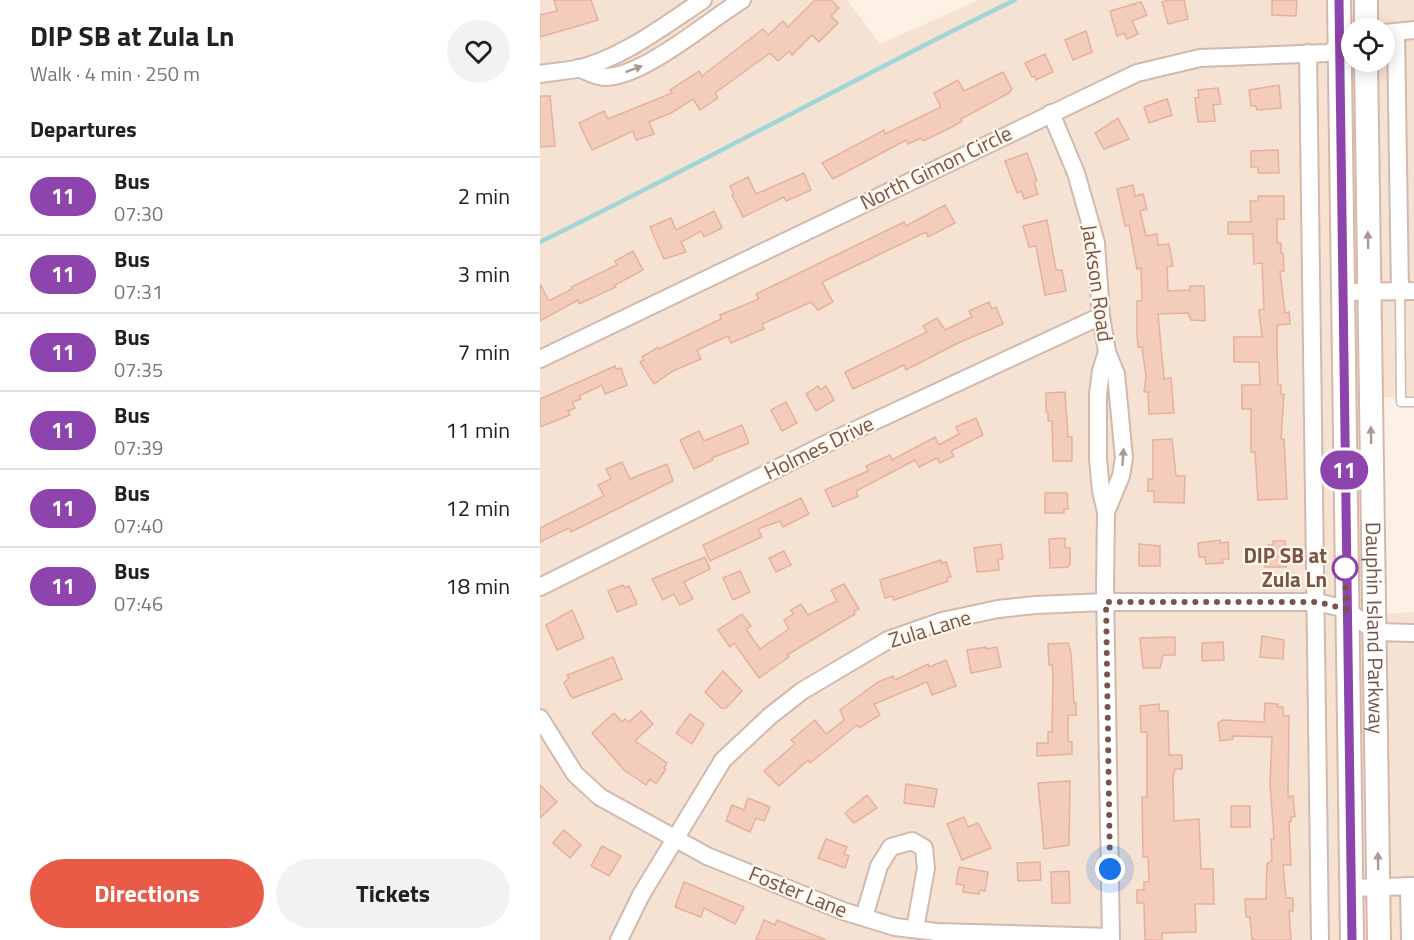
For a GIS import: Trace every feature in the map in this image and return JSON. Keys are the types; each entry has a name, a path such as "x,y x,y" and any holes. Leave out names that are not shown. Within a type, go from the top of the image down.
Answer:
{"main road":[{"name":"Dauphin Island Parkway","path":"1339,0 1342,18"},
{"path":"1366,0 1366,18"},
{"name":"Dauphin Island Parkway","path":"1346,72 1343,292 1352,940"},
{"name":"Dauphin Island Parkway","path":"1366,72 1379,940"}],"street":[{"path":"540,74 578,68 646,38 703,0"},
{"path":"578,68 603,78 619,75 648,64 742,0"},
{"path":"1395,32 1414,30"},
{"name":"North Gimon Circle","path":"540,359 1110,85 1169,64 1200,58 1327,53 1341,48"},
{"path":"1308,53 1320,940"},
{"path":"1343,292 1407,291 1393,72"},
{"name":"Jackson Road","path":"1051,113 1076,173 1095,243 1101,316 1107,352 1116,374 1124,458 1107,512"},
{"name":"Holmes Drive","path":"540,587 836,439 1101,316"},
{"name":"Jackson Road","path":"1107,352 1101,371 1098,394 1098,459 1101,491 1107,512 1106,602 1111,939"},
{"name":"Zula Lane","path":"619,940 641,895 723,760 770,716 854,658 888,640 942,621 998,609 1106,602 1317,602 1346,609 1375,632"},
{"path":"1375,632 1414,633"},
{"name":"Foster Lane","path":"540,718 575,774 600,796 707,856 864,917 895,927 915,929 1111,939"},
{"path":"864,917 879,866 891,847 912,841 924,848 926,868 915,929"},
{"path":"1351,888 1378,889 1412,886 1410,940"}],"lane":[{"path":"1407,291 1401,402 1414,402"}],"shaded area":[{"path":"540,0 847,0 880,44 979,0 1414,0 1414,397 1380,397 1384,614 1414,612 1414,940 540,940"}],"building":[{"path":"554,0 591,0 598,20 540,37 540,15 557,11"},
{"path":"815,0 831,0 839,8 831,16 838,23 819,42 812,35 792,55 789,51 778,61 770,53 715,93 718,98 700,110 693,99 671,113 649,122 654,134 636,140 633,131 592,150 579,123 604,111 608,119 672,93 670,90 699,71 702,76 763,29 768,35 783,21 788,27"},
{"path":"1184,0 1188,19 1168,24 1162,2"},
{"path":"1272,0 1297,0 1296,16 1272,15"},
{"path":"1141,2 1147,15 1132,21 1138,34 1127,39 1124,33 1117,36 1110,11"},
{"path":"1086,31 1092,52 1073,60 1065,40"},
{"path":"1045,54 1053,72 1036,80 1025,63"},
{"path":"1003,72 1012,89 1009,93 961,119 962,121 952,127 923,141 921,138 908,144 906,140 833,179 822,163 884,130 885,134 941,107 934,93 958,80 964,91"},
{"path":"1279,85 1281,108 1257,110 1256,106 1251,106 1249,90"},
{"path":"1218,88 1221,104 1213,105 1215,121 1198,122 1195,98 1199,97 1198,90"},
{"path":"540,96 550,96 555,146 540,147"},
{"path":"1167,99 1172,115 1149,123 1144,107"},
{"path":"1118,118 1129,139 1104,149 1095,133"},
{"path":"1278,150 1279,173 1258,173 1258,167 1251,167 1251,151"},
{"path":"1027,153 1037,181 1034,183 1038,194 1024,199 1021,191 1017,193 1005,161"},
{"path":"804,173 811,190 786,201 784,197 743,217 732,195 734,194 730,186 748,177 756,194"},
{"path":"1133,185 1135,196 1143,194 1147,209 1140,211 1146,236 1157,234 1158,245 1169,244 1173,266 1167,267 1168,291 1190,290 1190,286 1204,286 1205,321 1191,320 1188,313 1158,314 1164,379 1171,378 1174,413 1149,414 1148,392 1144,392 1146,377 1142,347 1138,347 1137,335 1137,301 1142,301 1141,268 1137,269 1129,225 1125,226 1117,189"},
{"path":"1258,196 1284,196 1284,219 1277,219 1277,243 1281,243 1281,253 1283,253 1284,271 1280,271 1285,313 1289,312 1290,324 1277,325 1277,350 1278,385 1281,385 1281,394 1284,394 1281,439 1284,439 1287,499 1258,500 1255,452 1251,452 1251,409 1242,409 1242,385 1260,385 1259,362 1234,362 1234,337 1262,337 1259,310 1264,309 1262,263 1254,264 1253,234 1228,234 1228,222 1251,222 1250,201 1258,201"},
{"path":"945,205 955,223 928,237 926,232 822,282 833,302 818,310 811,302 762,324 764,329 731,343 728,336 697,350 701,359 673,371 654,384 640,362 644,360 642,357 658,347 659,349 721,319 720,315 759,299 756,294 904,222 906,226"},
{"path":"714,211 722,228 704,237 701,231 681,242 686,252 664,259 650,227 671,218 676,230"},
{"path":"1047,220 1056,270 1062,270 1066,291 1045,295 1036,246 1029,247 1023,226"},
{"path":"633,251 643,270 615,285 616,287 579,304 578,300 540,321 540,284 549,301 572,289 571,287 617,265 615,261"},
{"path":"989,302 992,309 996,307 1003,324 958,343 906,370 904,365 853,389 845,372 927,332 923,326 937,318 945,330 972,317 969,311"},
{"path":"615,366 616,369 621,368 627,385 605,394 602,385 579,396 581,399 572,402 575,408 568,411 570,415 540,427 540,399"},
{"path":"818,386 821,390 826,386 834,400 816,411 806,394"},
{"path":"1065,392 1068,437 1072,437 1072,461 1053,461 1052,421 1048,421 1048,412 1046,412 1046,393"},
{"path":"786,402 797,423 782,431 771,410"},
{"path":"976,418 983,435 951,451 954,456 940,463 937,458 919,467 915,460 856,491 858,496 833,507 825,490 868,471 866,466 890,455 892,460 935,437 939,445 959,434 956,427"},
{"path":"742,425 749,443 712,458 713,460 694,469 680,440 699,431 704,441"},
{"path":"1172,439 1176,476 1185,476 1184,503 1154,502 1154,491 1148,491 1148,479 1153,479 1153,440"},
{"path":"622,462 630,479 667,464 673,481 571,532 569,528 540,542 540,528 604,496 598,485 611,479 606,469"},
{"path":"1045,493 1067,493 1068,509 1064,509 1064,513 1045,513"},
{"path":"801,498 809,514 783,527 780,521 758,529 762,537 710,561 703,545"},
{"path":"1065,538 1065,547 1070,548 1070,564 1068,567 1050,568 1049,539"},
{"path":"1220,540 1220,543 1228,542 1229,559 1222,559 1223,563 1206,564 1205,557 1199,557 1198,543"},
{"path":"1273,541 1285,541 1286,567 1265,567 1265,551 1268,551 1268,545 1273,545"},
{"path":"1001,544 1003,559 998,560 999,570 977,572 974,548"},
{"path":"1139,544 1160,546 1160,566 1139,566"},
{"path":"784,551 791,565 776,572 769,558"},
{"path":"705,557 710,569 684,582 693,599 680,605 674,594 663,600 652,579"},
{"path":"941,560 942,563 946,562 951,577 947,578 948,581 894,600 892,596 885,598 880,580"},
{"path":"740,571 750,592 733,600 723,578"},
{"path":"844,584 859,609 854,611 855,614 787,655 789,657 759,678 734,643 730,647 718,630 742,614 751,626 746,629 760,649 789,629 784,620 793,614 791,610 801,604 808,615 837,601 831,590"},
{"path":"623,585 625,588 629,586 637,604 617,612 608,591"},
{"path":"572,610 584,638 557,650 546,625"},
{"path":"1262,636 1284,640 1283,659 1260,657"},
{"path":"1175,637 1175,655 1163,655 1160,668 1143,668 1140,638"},
{"path":"1223,642 1224,660 1202,661 1202,643"},
{"path":"1068,643 1071,653 1074,703 1076,703 1076,715 1068,715 1068,742 1072,742 1072,754 1037,756 1037,743 1048,743 1048,732 1052,732 1053,673 1052,665 1049,665 1048,644"},
{"path":"986,647 986,649 997,647 1001,667 971,673 967,650"},
{"path":"613,657 622,679 573,698 570,695 564,683 569,678 567,675"},
{"path":"946,660 956,686 932,695 927,682 874,704 880,715 859,728 857,725 810,763 808,760 779,786 764,771 795,744 791,740 815,720 826,734 844,720 840,710 878,682 893,676 895,680 928,664 929,667"},
{"path":"723,671 742,691 726,708 721,708 705,692"},
{"path":"1265,703 1278,704 1277,707 1283,707 1283,716 1289,716 1288,797 1293,796 1295,817 1291,817 1291,822 1289,822 1291,865 1283,865 1286,898 1293,898 1293,911 1289,911 1291,940 1252,940 1250,917 1246,917 1245,899 1266,899 1267,864 1272,860 1271,839 1274,839 1270,783 1272,737 1233,736 1233,739 1220,741 1218,723 1223,720 1264,722"},
{"path":"1159,704 1159,711 1168,711 1169,755 1182,755 1182,769 1175,769 1173,777 1174,821 1199,819 1201,869 1213,869 1214,904 1195,904 1196,932 1162,933 1162,940 1145,940 1144,903 1137,903 1137,890 1144,890 1144,882 1149,882 1148,857 1143,857 1142,797 1147,797 1147,732 1141,732 1140,706"},
{"path":"641,711 653,724 635,741 667,763 664,768 666,769 656,784 650,779 646,785 624,770 592,733 614,713 622,722 625,719 629,722"},
{"path":"690,714 704,724 692,744 676,733"},
{"path":"1070,781 1069,845 1044,849 1038,783"},
{"path":"906,784 937,789 934,807 904,803"},
{"path":"540,785 557,802 540,818"},
{"path":"867,795 877,808 854,823 845,813"},
{"path":"748,798 770,807 764,821 756,818 750,832 726,821 732,805 744,810"},
{"path":"1231,806 1250,806 1250,827 1231,827"},
{"path":"964,817 968,827 978,823 991,848 962,860 947,824"},
{"path":"564,830 581,845 570,858 553,843"},
{"path":"826,839 847,847 844,854 849,856 845,868 818,858"},
{"path":"602,846 621,856 609,876 591,866"},
{"path":"1040,862 1041,880 1018,881 1017,863"},
{"path":"959,867 988,872 985,891 980,890 979,894 963,892 964,885 956,884"},
{"path":"1069,871 1070,903 1052,903 1051,872"},
{"path":"684,882 744,907 735,924 704,908 701,917 675,907"},
{"path":"764,920 775,925 777,920 826,940 756,940"}],"waterway":[{"path":"540,242 1015,0"}],"bus line":[{"name":"11","path":"1339,0 1352,940"}],"place":[{"name":"DIP SB at Zula Ln","path":"1345,568"}],"route":[{"path":"1110,869 1106,602 1317,602 1346,609 1345,561 1345,568"}]}
